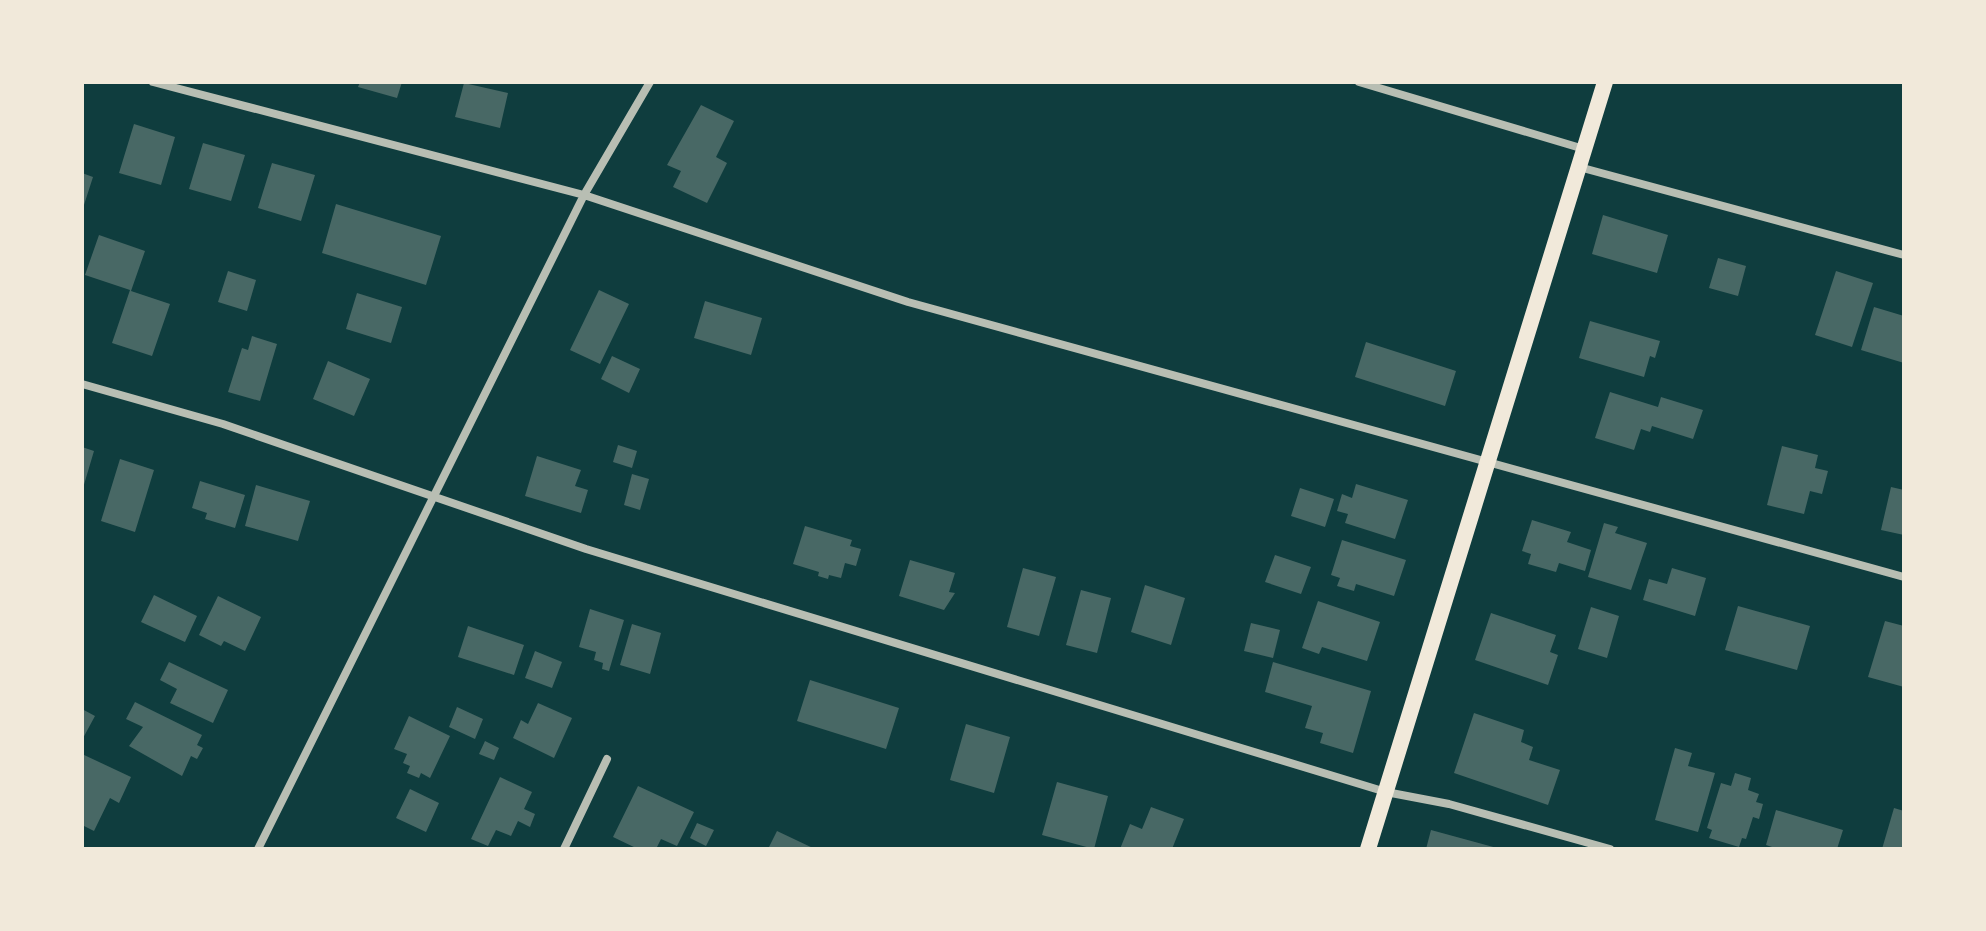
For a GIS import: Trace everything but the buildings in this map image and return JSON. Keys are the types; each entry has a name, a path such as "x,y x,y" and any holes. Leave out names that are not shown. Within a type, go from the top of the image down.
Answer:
{"main road":[{"path":"1368,849 1605,82"}],"street":[{"path":"153,82 584,195 908,302 1904,577"},
{"path":"258,849 430,498 495,379 584,195 650,82"},
{"path":"1359,82 1584,149"},
{"path":"1578,166 1904,255"},
{"path":"82,384 223,424 430,498 586,549 1386,792 1449,804 1610,849"},
{"path":"564,849 607,759"}]}
